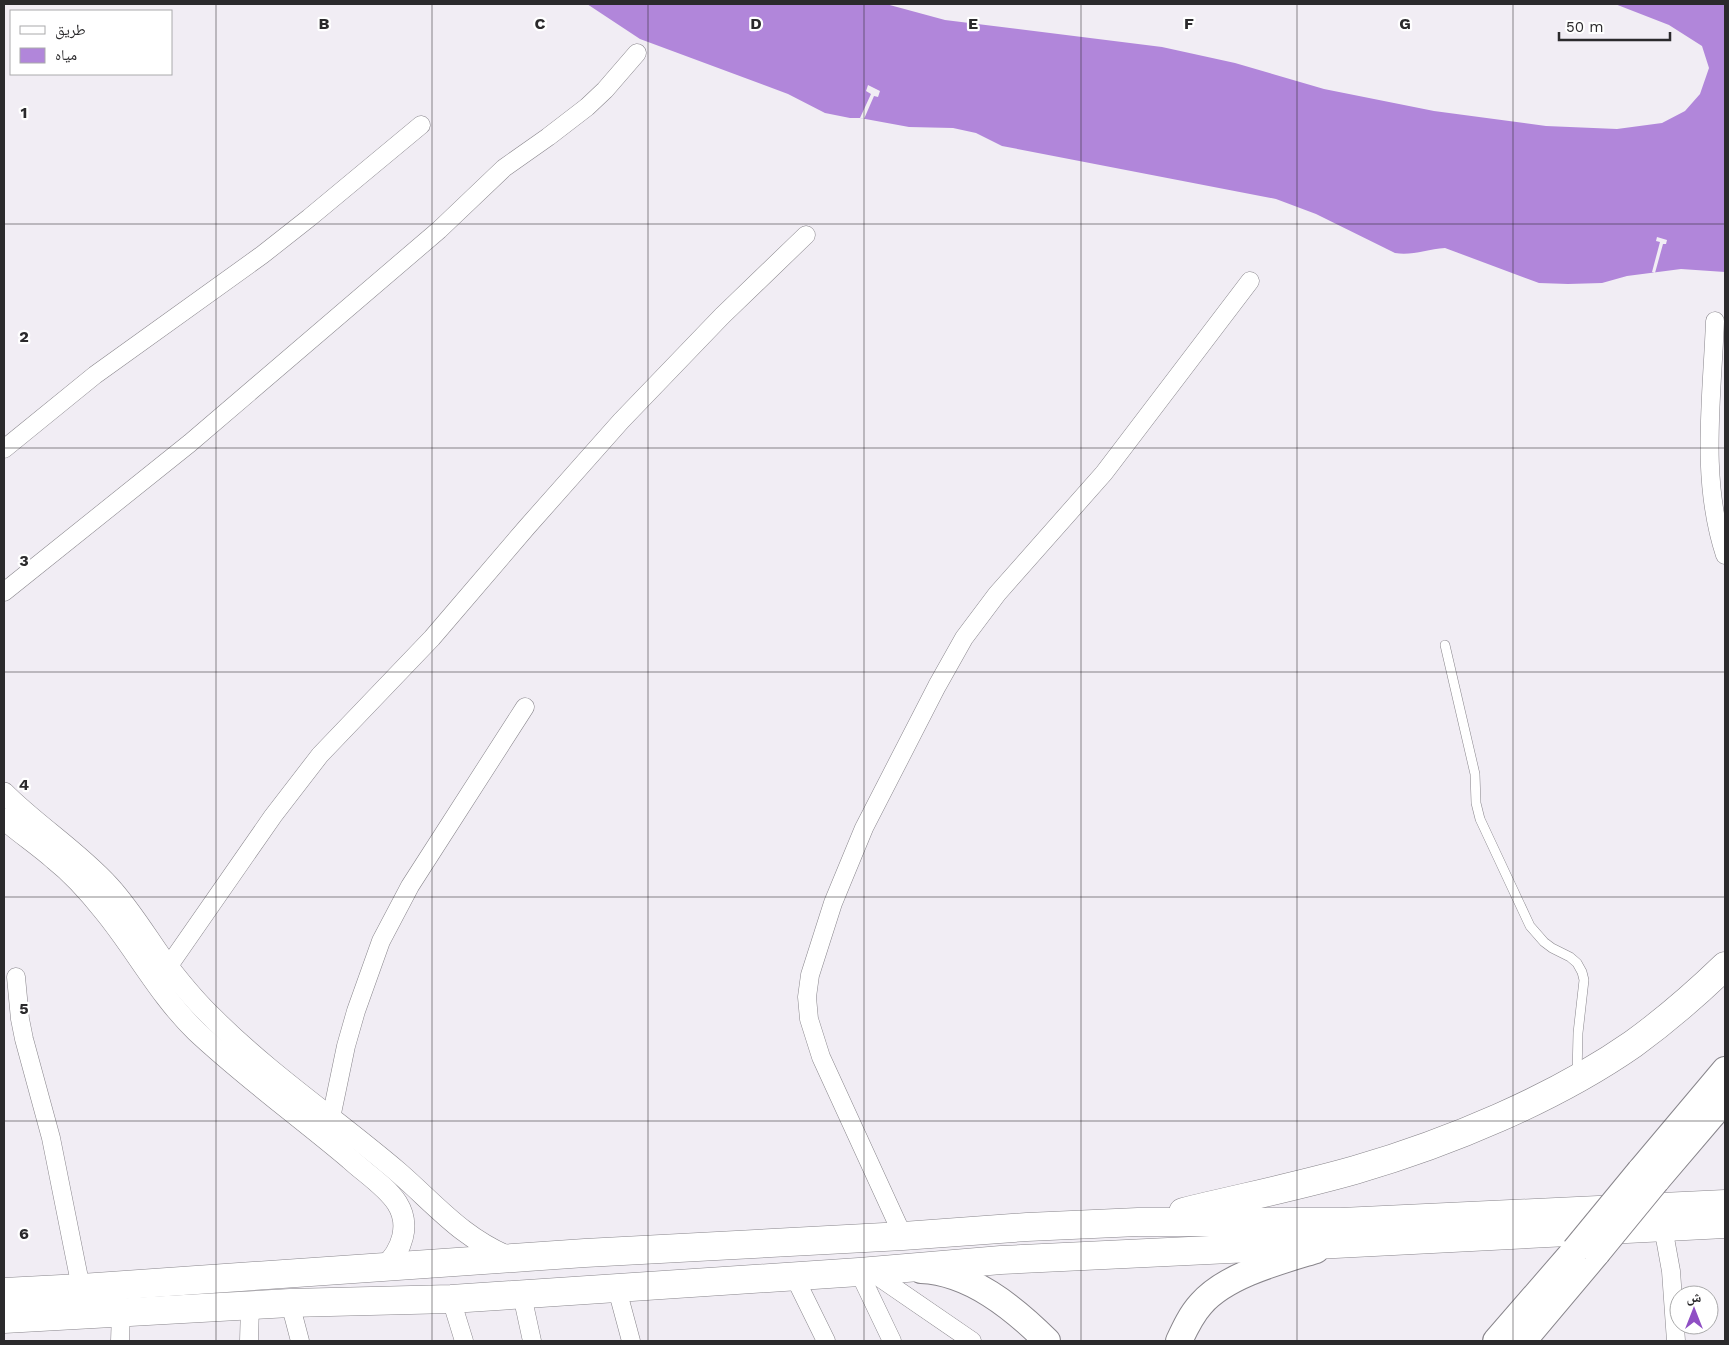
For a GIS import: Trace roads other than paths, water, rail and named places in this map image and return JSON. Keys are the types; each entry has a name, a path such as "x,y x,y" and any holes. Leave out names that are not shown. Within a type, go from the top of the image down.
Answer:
{"highway":[{"path":"1138,1222 1355,1170 1407,1153 1508,1113 1604,1062 1659,1024 1725,966"},
{"path":"4,1292 585,1253 903,1236 1027,1227 1138,1222 1342,1222 1725,1204"},
{"path":"4,1318 290,1303 451,1299 873,1271 1001,1260 1725,1224"},
{"path":"585,1253 588,1291"}],"main road":[{"path":"1523,1341 1586,1252 1648,1176 1725,1070"},
{"path":"1648,1176 1725,1100"},
{"path":"1179,1341 1201,1303 1228,1283 1267,1265 1335,1244"},
{"path":"1496,1341 1586,1252"},
{"path":"873,1271 926,1270 956,1278 991,1294 1030,1324 1047,1341"}],"street":[{"path":"4,592 190,443 439,230 504,168 587,107 605,90 637,53"},
{"path":"4,449 95,375 262,255 310,218 421,125"},
{"path":"168,967 278,808 320,755 432,638 526,527 621,421 722,316 806,235"},
{"path":"903,1236 825,1066 809,1019 807,997 810,975 833,903 864,828 937,686 964,638 997,594 1104,474 1250,281"},
{"path":"1715,322 1709,452 1715,519 1725,555"},
{"path":"331,1118 353,1020 381,941 410,886 526,707"},
{"path":"4,793 56,861 88,893 118,929 162,993 194,1028 236,1067 345,1142 398,1172 468,1235 489,1248 512,1258"},
{"path":"4,819 29,828 74,851 110,887 141,926 168,967 198,1002 229,1034 331,1118 345,1142 390,1194 402,1213 404,1223 402,1243 392,1260 384,1267"},
{"path":"16,978 24,1040 51,1138 80,1288"},
{"path":"1663,1227 1671,1270 1676,1341"},
{"path":"873,1271 892,1341"},
{"path":"873,1271 972,1341"},
{"path":"794,1276 826,1341"},
{"path":"617,1289 631,1341"},
{"path":"522,1294 532,1341"},
{"path":"451,1299 464,1341"},
{"path":"290,1303 300,1341"},
{"path":"249,1341 250,1305"},
{"path":"120,1312 120,1341"}],"lane":[{"path":"1445,645 1475,774 1476,803 1480,819 1530,926 1544,942 1577,963 1582,972 1584,980 1578,1034 1578,1077"}],"water":[{"path":"587,4 886,4 945,20 1162,47 1235,63 1324,89 1434,111 1546,126 1617,129 1662,123 1685,111 1700,94 1709,68 1702,46 1669,25 1615,4 1725,4 1725,272 1681,269 1627,276 1602,283 1539,283 1445,248 1407,254 1395,253 1316,214 1276,199 1002,146 976,133 953,128 909,127 825,113 788,94 640,39"}]}
